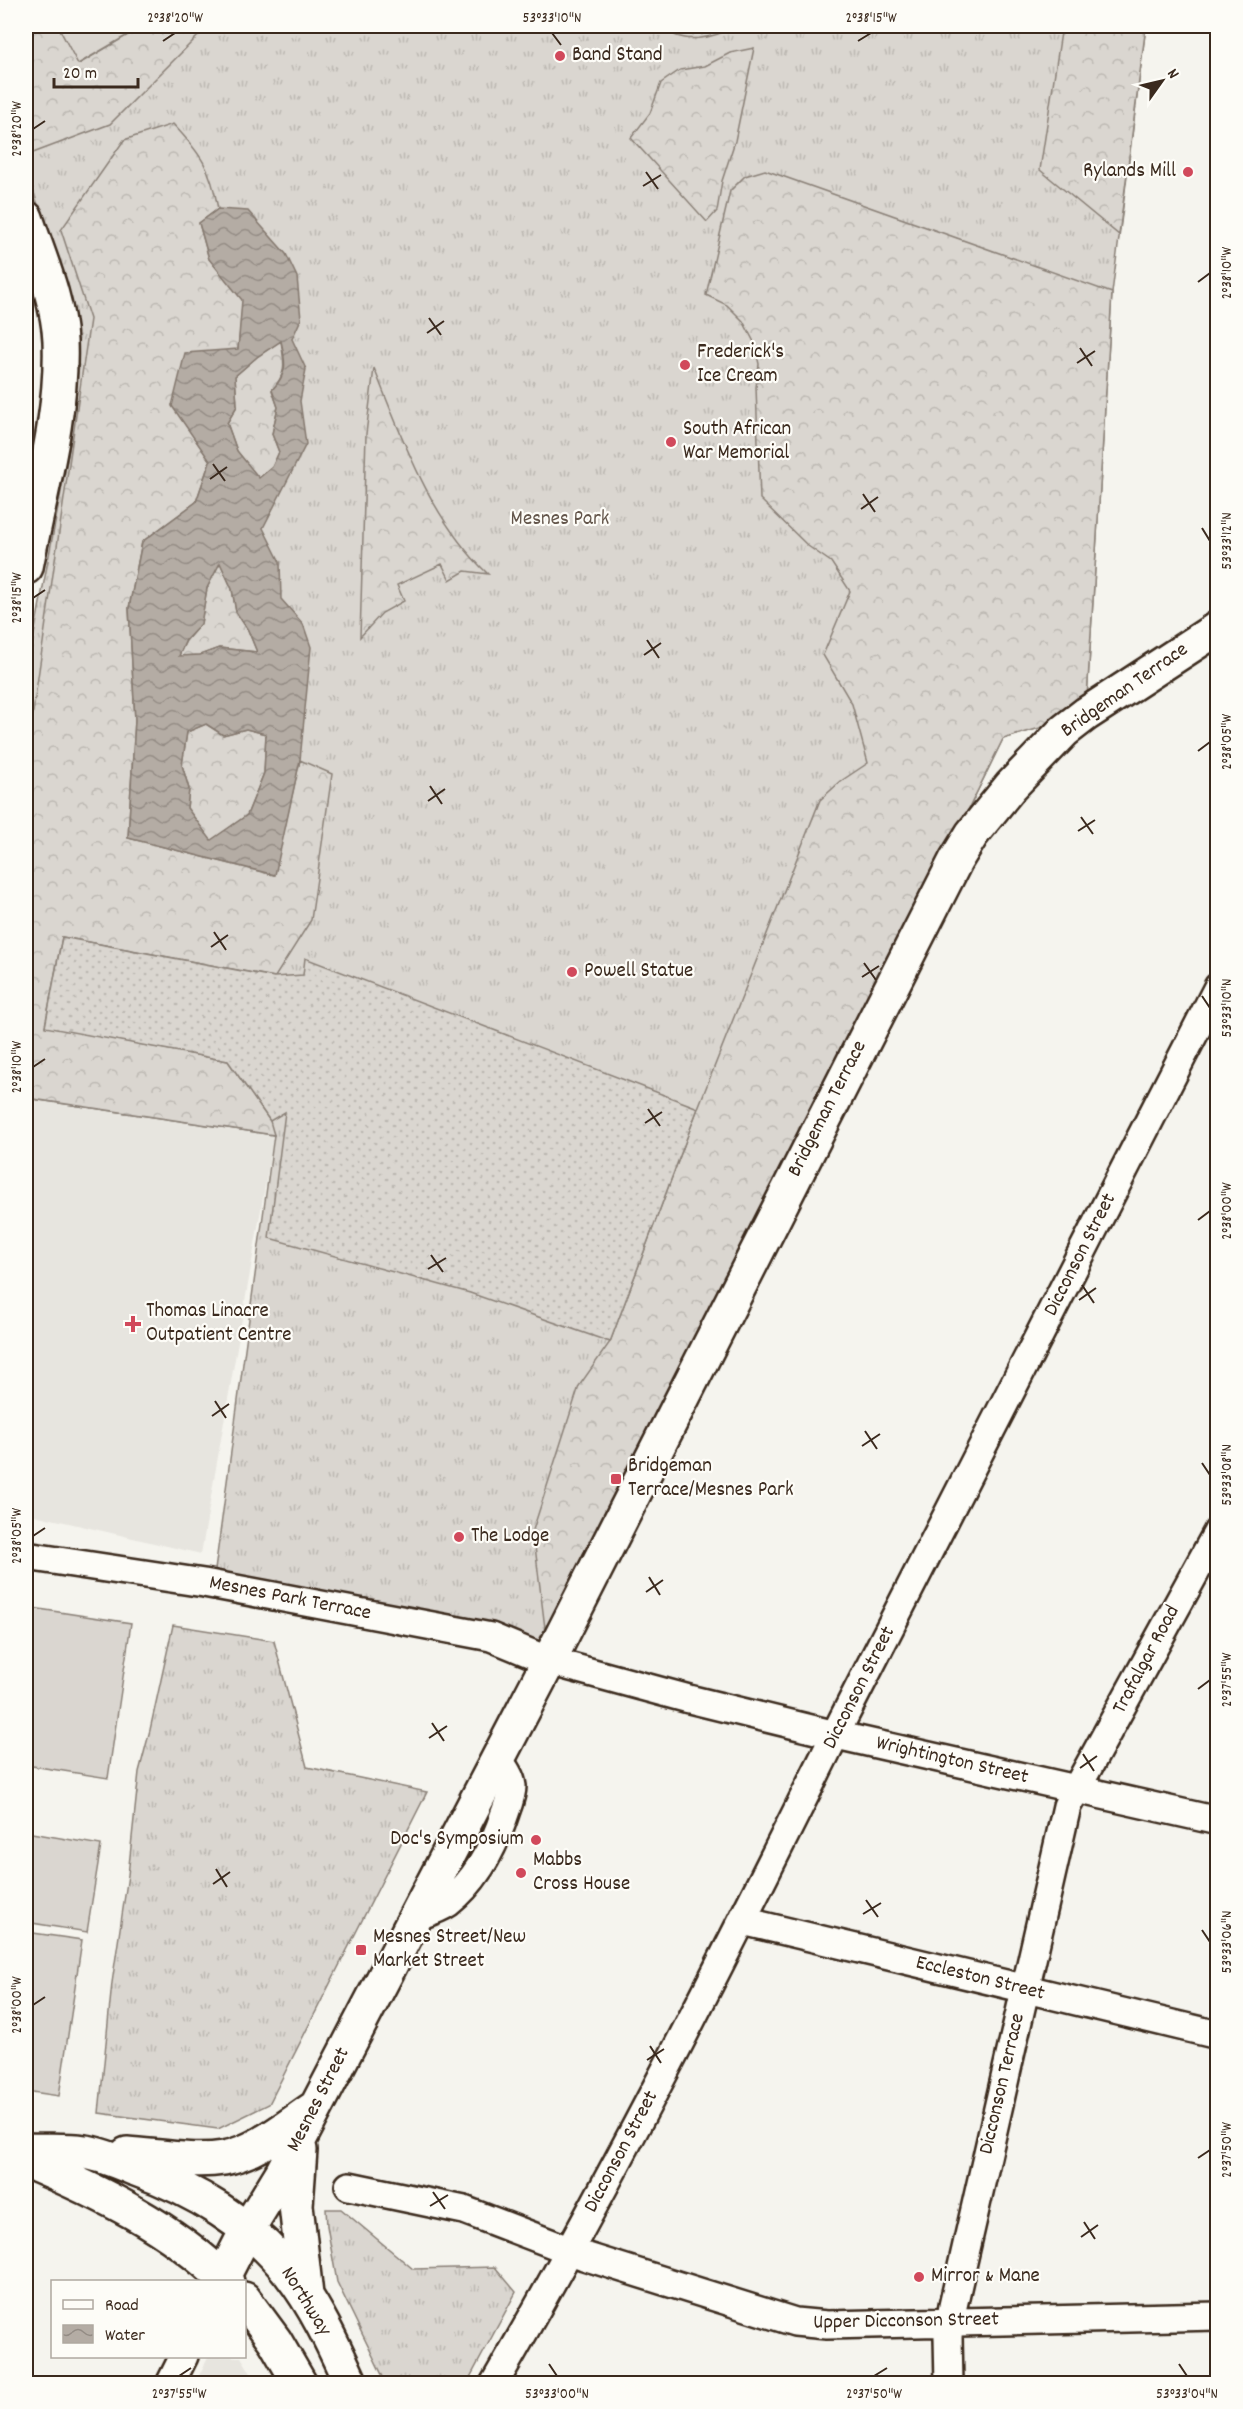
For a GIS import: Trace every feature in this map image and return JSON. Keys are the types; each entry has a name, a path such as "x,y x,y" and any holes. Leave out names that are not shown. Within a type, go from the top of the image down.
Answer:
{"main road":[{"path":"26,218 54,305 60,339 59,384 54,423 26,567"},
{"name":"Bridgeman Terrace","path":"549,1661 935,898 972,834 1011,786 1064,731 1086,714 1211,632"},
{"name":"Mesnes Street","path":"231,2280 247,2230 273,2188 549,1661"},
{"path":"26,2150 203,2159 225,2157 248,2150 308,2121"},
{"path":"307,2297 296,2205 296,2185 308,2121"},
{"name":"Northway","path":"86,2152 160,2178 209,2204 247,2230 281,2263 307,2297 351,2384"},
{"path":"26,2161 72,2180 126,2208 178,2240 223,2280"},
{"path":"246,2306 275,2341 300,2384"}],"street":[{"name":"Dicconson Street","path":"494,2384 570,2251 743,1921 1218,987"},
{"name":"Trafalgar Road","path":"1076,1789 1218,1531"},
{"name":"Mesnes Park Terrace","path":"26,1556 204,1583 491,1637 549,1661"},
{"name":"Wrightington Street","path":"549,1661 836,1735 1218,1821"},
{"name":"Dicconson Terrace","path":"949,2384 950,2323 1067,1806 1076,1789"},
{"name":"Eccleston Street","path":"743,1921 1218,2035"},
{"name":"Upper Dicconson Street","path":"349,2186 464,2210 570,2251 795,2322 827,2325 1218,2316"},
{"path":"170,2384 183,2358"}],"shaded area":[{"name":"Thomas Linacre Outpatient Centre","path":"26,1098 274,1135 201,1554 26,1513"},
{"path":"208,2358 242,2358 257,2383 195,2383"}],"green space":[{"name":"Mesnes Park","path":"26,26 1146,26 1112,293 1086,714 1003,739 549,1661 491,1637 215,1570 274,1135 26,1098 26,677 71,439 76,356 65,292 26,167"},
{"path":"26,26 58,26 79,64 143,26 208,26 110,124 33,153 26,135"},
{"path":"58,26 143,26 78,64"},
{"path":"663,26 735,26 708,37 688,38 670,33"},
{"path":"1062,26 1146,26 1119,235 1040,170"},
{"path":"754,48 735,141 722,181 717,211 707,222 631,138 650,113 661,83 680,70 705,66 730,53"},
{"path":"173,124 198,153 212,183 218,209 199,223 209,259 243,300 238,350 172,405 210,461 196,502 142,542 129,608 135,720 128,838 274,875 300,760 332,774 311,920 275,977 62,937 45,1026 228,1061 270,1121 274,1135 26,1098 26,760 90,319 61,230 124,140"},
{"path":"765,170 1112,293 1086,714 1003,739 549,1661 533,1530 579,1386 610,1342 698,1108 820,800 841,781 868,763 852,704 823,655 850,591 831,562 808,546 760,499 756,387 759,364 754,342 743,321 727,305 706,295 730,191 745,176"},
{"path":"281,341 284,367 281,378 272,390 278,407 272,434 279,452 273,467 259,479 237,451 227,423 237,406 235,376"},
{"path":"374,368 408,450 434,504 450,529 488,574 465,571 450,580 442,564 397,585 404,601 382,613 360,637 366,434"},
{"path":"220,562 232,589 236,612 248,630 257,652 219,648 200,655 178,656 186,641 201,623 207,588"},
{"path":"206,724 223,735 246,729 266,734 264,773 247,815 211,841 187,808 189,789 182,765 187,732"},
{"path":"62,937 274,977 303,975 305,958 698,1108 610,1342 470,1293 269,1238 285,1112 270,1121 228,1061 45,1027"},
{"path":"26,1607 131,1623 108,1778 26,1765"},
{"path":"173,1625 274,1641 307,1767 427,1792 269,2104 218,2129 99,2113 112,1983 128,1875 139,1772"},
{"path":"26,1832 101,1845 87,1932 26,1922"},
{"path":"26,1932 82,1940 59,2096 26,2091"},
{"path":"326,2209 341,2209 413,2269 495,2267 516,2292 467,2383 386,2383 337,2282"}],"water":[{"path":"218,209 248,211 286,254 297,277 301,319 292,339 306,369 300,401 306,444 263,528 280,562 281,599 303,624 311,647 300,760 275,875 128,838 135,720 129,608 142,542 196,502 210,461 172,406 185,353 238,349 242,300 209,259 199,223","holes":["281,341 284,356 283,373 272,390 278,407 272,434 279,452 272,467 259,478 237,451 227,423 237,406 235,376","220,563 232,589 236,612 248,630 257,652 219,648 200,655 179,656 186,640 201,624 207,588","206,724 223,735 246,729 266,734 264,773 247,815 211,840 187,808 189,789 182,765 187,732"]}],"place":[{"name":"Band Stand","path":"560,56"},
{"name":"Rylands Mill","path":"1188,172"},
{"name":"Frederick's Ice Cream","path":"685,365"},
{"name":"South African War Memorial","path":"671,442"},
{"name":"Powell Statue","path":"572,972"},
{"name":"Thomas Linacre Outpatient Centre","path":"133,1324"},
{"name":"Bridgeman Terrace/Mesnes Park","path":"616,1479"},
{"name":"The Lodge","path":"459,1537"},
{"name":"Doc's Symposium","path":"536,1840"},
{"name":"Mabbs Cross House","path":"521,1873"},
{"name":"Mesnes Street/New Market Street","path":"361,1950"},
{"name":"Mirror & Mane","path":"919,2277"}]}
